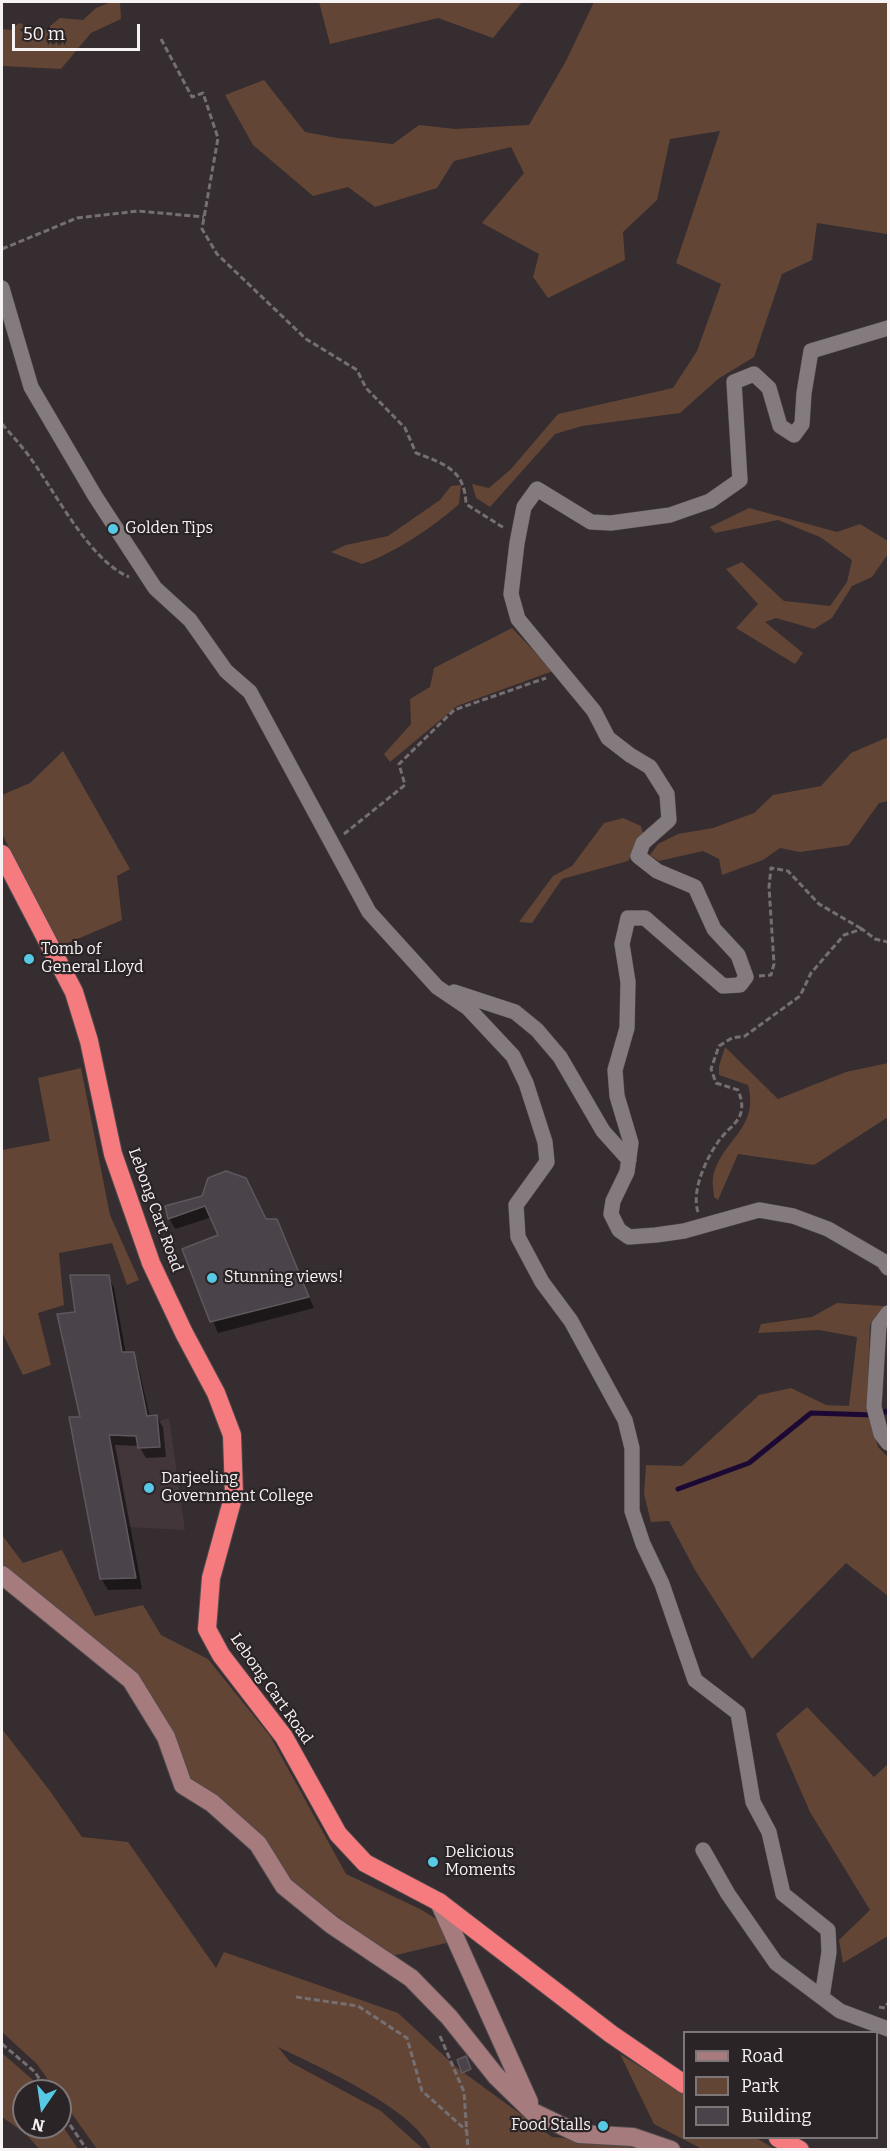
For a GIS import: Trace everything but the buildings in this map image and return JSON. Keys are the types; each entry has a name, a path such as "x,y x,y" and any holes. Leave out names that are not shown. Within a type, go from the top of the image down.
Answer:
{"highway":[{"name":"Lebong Cart Road","path":"2,854 74,992 89,1041 113,1154 151,1263 184,1334 216,1393 232,1435 234,1494 211,1578 207,1629 221,1655 284,1737 338,1834 365,1863 439,1902 611,2034 683,2083"},
{"path":"780,2139 800,2150"}],"main road":[{"path":"2,1575 131,1680 166,1737 183,1785 212,1803 258,1844 284,1886 332,1925 411,1978 448,2017 496,2076 533,2112 579,2134 633,2137 671,2150"},
{"path":"439,1902 533,2112"}],"street":[{"path":"2,288 31,387 95,496 155,588 190,620 226,671 250,692 330,844 369,912 437,987 468,1008 513,1056 526,1083 545,1142 547,1162 516,1205 518,1238 542,1282 571,1321 625,1420 632,1448 632,1511 643,1544 663,1584 695,1680 738,1713 753,1802 769,1832 783,1894 828,1930 829,1952 822,1996"},
{"path":"888,328 812,351 804,393 802,424 794,435 780,426 769,388 754,375 734,382 740,480 710,501 670,515 611,523 591,522 537,489 524,507 510,594 518,619 594,711 608,738 650,767 667,794 669,820 643,843 638,856 657,871 695,887 714,929 738,955 746,977 740,985 723,986 645,918 628,918 622,944 628,982 627,1028 615,1070 617,1096 631,1143 627,1172 613,1201 611,1214 618,1230 629,1237 656,1235 684,1231 759,1210 793,1216 828,1229 883,1261 888,1268"},
{"path":"437,987 515,1012 537,1030 560,1057 603,1131 629,1160"},
{"path":"888,1313 879,1325 874,1407 880,1434 888,1443"},
{"path":"703,1850 728,1894 776,1963 840,2011 888,2029"}],"path":[{"path":"161,39 192,97 203,93 218,138 202,229 217,254 306,339 357,370 366,388 405,428 416,453 455,471 466,486 466,504 499,523 517,543"},
{"path":"2,249 76,218 138,211 204,217"},
{"path":"2,424 26,452 85,538 117,572 155,588"},
{"path":"330,844 405,785 399,764 454,710 535,683 561,671"},
{"path":"746,977 771,975 774,964 769,887 771,868 788,871 819,904 875,939 888,942"},
{"path":"706,1223 696,1210 698,1183 718,1141 735,1126 742,1102 738,1090 716,1083 711,1069 718,1046 732,1038 746,1036 800,996 811,973 829,951 844,935 862,929"},
{"path":"296,1997 358,2006 407,2038 422,2091 466,2131"},
{"path":"436,2027 464,2092 468,2150"},
{"path":"2,2044 35,2072 39,2079"},
{"path":"72,2128 87,2150"}],"shaded area":[{"name":"Darjeeling Government College","path":"169,1418 185,1530 127,1527 109,1435 136,1436 138,1448 160,1447 158,1422"}],"green space":[{"path":"111,2 120,2 121,19 91,33 61,69 2,66 2,29 11,30 19,23 43,32 60,18 83,20 96,8"},
{"path":"319,2 522,2 493,38 438,18 330,44"},
{"path":"594,2 888,2 888,231 887,234 817,223 812,260 782,274 754,357 718,379 680,413 582,426 555,434 490,507 476,498 472,484 489,488 511,469 558,414 673,388 697,351 721,284 676,263 720,131 670,139 657,200 623,232 625,260 548,298 533,277 539,254 482,223 524,173 511,147 454,161 437,188 375,207 348,187 313,196 253,145 225,95 264,80 305,132 393,144 419,125 455,129 529,125 566,61"},
{"path":"461,485 459,504 426,530 387,554 362,564 331,552 346,545 388,536 440,500 451,486"},
{"path":"749,508 837,532 860,524 888,541 888,554 872,577 852,586 832,618 814,629 776,618 765,622 803,653 795,664 736,628 758,604 726,569 742,562 784,601 830,606 847,582 852,560 820,537 778,520 715,533 710,527"},
{"path":"512,628 553,671 457,706 390,762 384,754 411,724 410,699 430,687 434,668"},
{"path":"888,737 888,801 879,803 849,845 800,852 780,848 763,860 722,875 719,859 703,851 659,861 650,855 658,844 678,834 713,828 754,813 773,795 821,786 851,753"},
{"path":"63,751 130,869 117,876 122,920 61,946 2,834 2,795 30,783"},
{"path":"623,818 641,826 644,838 628,861 562,879 532,923 519,922 553,876 572,866 604,823"},
{"path":"725,1047 778,1099 846,1072 888,1063 888,1117 814,1165 738,1154 718,1200 714,1197 713,1183 717,1165 744,1124 749,1113 750,1100 748,1085 719,1075 719,1066"},
{"path":"81,1068 110,1215 139,1280 127,1285 112,1243 59,1253 64,1305 38,1313 51,1365 23,1375 2,1332 2,1150 50,1141 38,1078"},
{"path":"837,1303 884,1306 870,1325 867,1409 878,1447 888,1457 888,1596 846,1563 752,1659 695,1570 669,1521 651,1522 644,1494 646,1465 682,1466 759,1395 791,1388 826,1405 849,1406 857,1337 819,1330 758,1333 761,1324 812,1317"},
{"path":"2,1535 23,1563 62,1550 95,1616 143,1605 161,1635 208,1659 270,1736 346,1874 420,1909 467,1938 392,1956 286,1879 189,1780 135,1675 2,1568"},
{"path":"807,1707 874,1777 888,1764 888,1936 843,1963 839,1940 870,1910 810,1812 776,1734"},
{"path":"2,1729 82,1837 128,1842 216,1968 224,1952 398,2013 456,2067 552,2137 640,2145 647,2149 431,2149 421,2134 385,2104 340,2077 278,2047 290,2062 381,2111 423,2149 97,2149 72,2114 72,2079 48,2079 37,2064 2,2032"},
{"path":"2,2053 32,2079 12,2079 12,2124 2,2117"},
{"path":"620,2054 683,2093 683,2139 758,2139 775,2149 702,2149 654,2124"},
{"path":"30,2139 71,2139 78,2149 39,2149"}],"waterway":[{"path":"678,1489 749,1463 811,1413 874,1415 888,1411"}],"place":[{"name":"Golden Tips","path":"113,529"},
{"name":"Tomb of General Lloyd","path":"29,959"},
{"name":"Stunning views!","path":"212,1278"},
{"name":"Darjeeling Government College","path":"149,1488"},
{"name":"Delicious Moments","path":"433,1862"},
{"name":"Food Stalls","path":"603,2126"}]}
